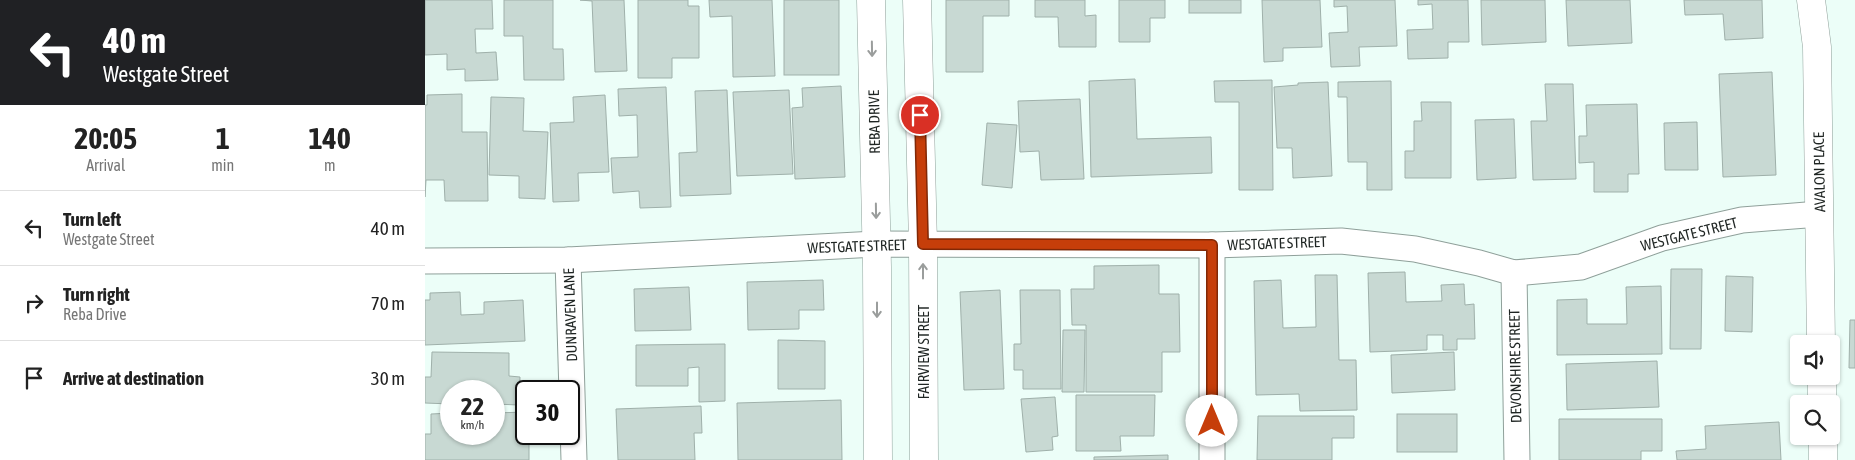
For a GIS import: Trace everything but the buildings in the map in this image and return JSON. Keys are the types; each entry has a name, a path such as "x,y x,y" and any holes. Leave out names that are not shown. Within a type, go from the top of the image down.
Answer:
{"street":[{"name":"REBA DRIVE","path":"871,0 876,244"},
{"path":"917,0 923,244"},
{"name":"AVALON PLACE","path":"1811,0 1817,47 1821,335"},
{"name":"WESTGATE STREET","path":"425,261 568,260 876,244 1212,245 1341,241 1415,249 1514,273 1581,267 1662,238 1742,220 1819,214"},
{"path":"876,244 878,460"},
{"name":"FAIRVIEW STREET","path":"923,244 924,460"},
{"path":"1212,245 1212,460"},
{"name":"DUNRAVEN LANE","path":"568,260 573,460"},
{"name":"DEVONSHIRE STREET","path":"1514,273 1517,460"},
{"path":"1823,445 1823,460"}],"route":[{"path":"920,115 923,244 1212,245 1212,421"}]}
